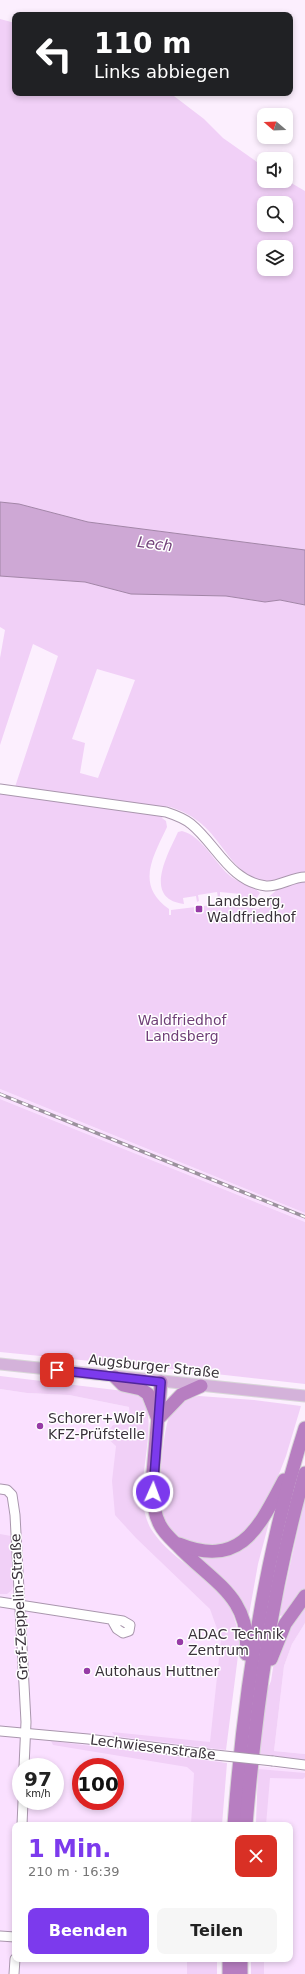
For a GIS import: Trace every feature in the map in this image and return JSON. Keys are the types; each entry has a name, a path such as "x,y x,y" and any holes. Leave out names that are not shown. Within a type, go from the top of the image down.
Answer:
{"highway":[{"path":"115,1377 123,1385 141,1389 148,1394 158,1419"},
{"path":"161,1382 152,1484 156,1516 161,1527 175,1543 226,1590 239,1608 244,1622 247,1640 244,1671 247,1690"},
{"path":"158,1419 181,1395 201,1386"},
{"path":"234,1822 247,1690 267,1576 295,1460 305,1428"},
{"path":"175,1543 195,1550 211,1553 231,1549 241,1543 265,1517 295,1460"},
{"path":"246,1822 259,1699 279,1577 305,1473"},
{"path":"259,1699 280,1634 305,1596"},
{"path":"229,1962 229,1974"},
{"path":"241,1962 241,1974"}],"main road":[{"name":"Augsburger Straße","path":"0,1364 305,1396"}],"street":[{"path":"0,789 151,809 179,817 200,832 233,870 252,882 268,886 297,877 305,877"},
{"name":"Graf-Zeppelin-Straße","path":"0,1489 7,1490 12,1494 15,1515 18,1605 26,1732 25,1758"},
{"path":"0,1602 112,1620"},
{"name":"Lechwiesenstraße","path":"0,1731 26,1732 305,1765"},
{"path":"22,1822 23,1810"},
{"path":"0,1936 12,1937"},
{"path":"14,1974 16,1962"}],"shaded area":[{"path":"0,1089 305,1213 305,1222 0,1099"},
{"path":"0,1389 27,1393 69,1395 129,1407 140,1533 217,1602 231,1640 220,1736 224,1751 213,1822 12,1822 12,1962 210,1962 210,1974 0,1974"},
{"path":"305,1623 305,1754 274,1751 284,1666 292,1644"},
{"path":"259,1766 305,1771 305,1974 251,1974 251,1962 293,1962 293,1822 256,1822"}],"green space":[{"path":"0,19 12,22 12,96 174,96 204,119 223,138 257,162 257,188 293,188 293,184 305,191 305,550 88,522 19,504 0,502"},
{"name":"Waldfriedhof Landsberg","path":"0,576 85,582 131,594 226,596 265,602 280,600 305,605 305,873 272,881 260,880 250,876 241,870 213,835 201,823 177,809 166,806 162,818 166,821 167,827 153,860 150,870 150,880 152,890 159,900 169,909 169,915 171,915 171,910 220,904 259,909 273,893 279,889 291,883 305,881 305,1213 0,1089 0,785 15,787 58,656 33,644 0,745 0,658 5,630 0,627","holes":["97,669 135,680 98,778 80,773 85,743 72,739"]},
{"path":"182,831 196,838 223,870 232,878 258,891 260,893 254,902 250,903 239,899 240,894 220,892 220,898 218,898 217,892 198,895 199,901 197,902 196,896 183,898 184,904 171,900 164,894 161,885 164,863 178,832"},
{"path":"0,1099 305,1222 305,1384 0,1352"},
{"path":"0,1376 132,1392 140,1396 146,1405 148,1432 142,1497 144,1511 148,1522 156,1537 169,1550 224,1596 232,1611 239,1635 240,1640 226,1750 115,1736 112,1732 210,1742 221,1640 210,1609 136,1538 115,1515 112,1481 116,1446 105,1436 113,1425 130,1424 129,1407 69,1395 27,1393 0,1389"},
{"path":"199,1396 254,1400 301,1406 286,1456 272,1492 253,1525 221,1548 192,1543 177,1537 168,1526 161,1512 160,1477 163,1446 168,1419 171,1411 176,1405 187,1399"},
{"path":"305,1496 305,1591 287,1615 279,1616"},
{"path":"272,1511 258,1564 248,1620 196,1557 223,1556"},
{"path":"0,1534 11,1536 13,1585 12,1590 7,1594 0,1594"},
{"path":"305,1600 305,1623 292,1644 284,1666 274,1751 305,1754 305,1760 259,1754 265,1695 271,1681 275,1655"},
{"path":"51,1741 227,1763 222,1822 191,1822 194,1773 187,1767 53,1745"},
{"path":"258,1769 305,1773 305,1777 303,1779 270,1778 266,1822 256,1822"},
{"path":"187,1962 217,1962 217,1974 187,1974"},
{"path":"251,1962 264,1962 264,1974 251,1974"}],"water":[{"name":"Lech","path":"0,502 19,504 88,522 305,550 305,605 280,600 265,602 226,596 131,594 85,582 0,576"}],"railway":[{"path":"0,1094 305,1217"}],"place":[{"name":"Landsberg, Waldfriedhof","path":"199,909"},
{"name":"Schorer+Wolf KFZ-Prüfstelle","path":"40,1426"},
{"name":"ADAC Technik Zentrum","path":"180,1642"},
{"name":"Autohaus Huttner","path":"87,1671"}],"route":[{"path":"57,1370 161,1382 152,1484 153,1492"}]}
